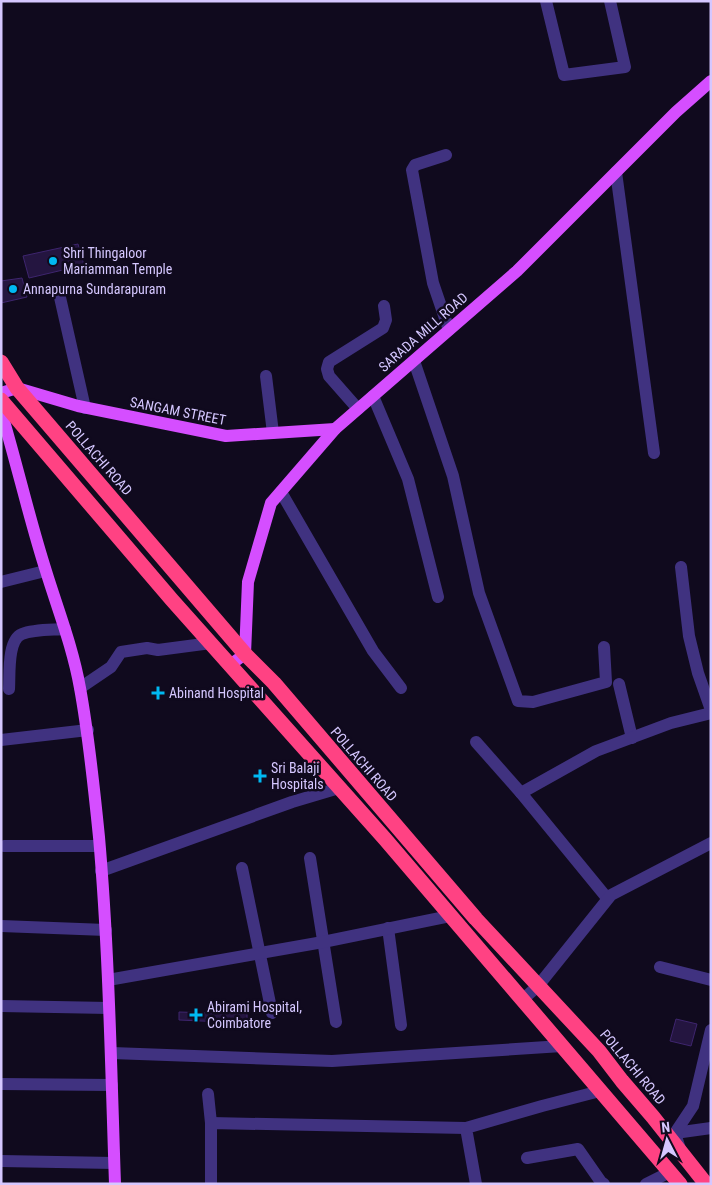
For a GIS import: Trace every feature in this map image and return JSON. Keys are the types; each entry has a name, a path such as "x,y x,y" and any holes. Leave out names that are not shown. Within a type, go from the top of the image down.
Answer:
{"highway":[{"name":"POLLACHI ROAD","path":"1,362 17,388 245,654 274,683 476,919 599,1051 706,1184"},
{"path":"1,400 675,1178"}],"main road":[{"name":"SARADA MILL ROAD","path":"245,654 248,582 271,503 335,428 517,271 676,112 711,81"},
{"name":"SANGAM STREET","path":"17,388 85,408 226,436 335,428"},
{"path":"1,393 17,388"},
{"path":"1,411 45,571 64,629 80,688 88,730 106,930 112,1054 115,1184"},
{"path":"230,665 245,654"}],"street":[{"path":"546,1 564,75 625,68 610,1"},
{"path":"446,155 414,165 412,170 433,282 449,330"},
{"path":"616,172 654,454"},
{"path":"59,293 85,408"},
{"path":"358,409 329,376 327,369 329,362 383,328 386,320 384,306"},
{"path":"414,360 453,476 479,593 518,701 533,702 606,682 604,647"},
{"path":"266,376 273,433"},
{"path":"373,396 408,479 438,597"},
{"path":"281,492 373,651 400,688"},
{"path":"521,793 596,751 671,723 711,711 698,673 689,636 681,566"},
{"path":"1,582 45,571"},
{"path":"9,689 12,644 14,640 21,634 64,629"},
{"path":"80,688 111,667 121,652 147,648 158,650 211,643"},
{"path":"618,684 632,738"},
{"path":"1,740 88,730"},
{"path":"476,742 521,793 607,898"},
{"path":"102,871 292,802 339,788"},
{"path":"522,1000 538,986 607,898 628,885 711,843"},
{"path":"4,846 99,846"},
{"path":"310,858 336,1022"},
{"path":"242,868 272,1013"},
{"path":"108,980 324,942 450,916"},
{"path":"1,926 106,930"},
{"path":"388,928 401,1025"},
{"path":"660,967 711,980"},
{"path":"1,1006 109,1008"},
{"path":"675,1133 693,1106 709,1045 711,1030"},
{"path":"112,1054 332,1061 562,1046"},
{"path":"1,1084 112,1085"},
{"path":"211,1123 466,1128 600,1091"},
{"path":"208,1094 211,1123 211,1184"},
{"path":"466,1128 476,1184"},
{"path":"675,1133 711,1128"},
{"path":"675,1133 681,1152"},
{"path":"527,1158 578,1148 604,1184"},
{"path":"1,1161 114,1163"},
{"path":"646,1184 675,1178"}],"building":[{"name":"Shri Thingaloor Mariamman Temple","path":"78,244 84,265 29,278 23,256"},
{"name":"Annapurna Sundarapuram","path":"22,278 27,297 1,303 1,281"},
{"path":"179,1012 247,1014 247,1023 179,1020"},
{"path":"676,1019 697,1024 691,1046 670,1041"}],"place":[{"name":"Shri Thingaloor Mariamman Temple","path":"53,261"},
{"name":"Annapurna Sundarapuram","path":"13,289"},
{"name":"Abinand Hospital","path":"158,693"},
{"name":"Sri Balaji Hospitals","path":"260,776"},
{"name":"Abirami Hospital, Coimbatore","path":"196,1015"}]}
